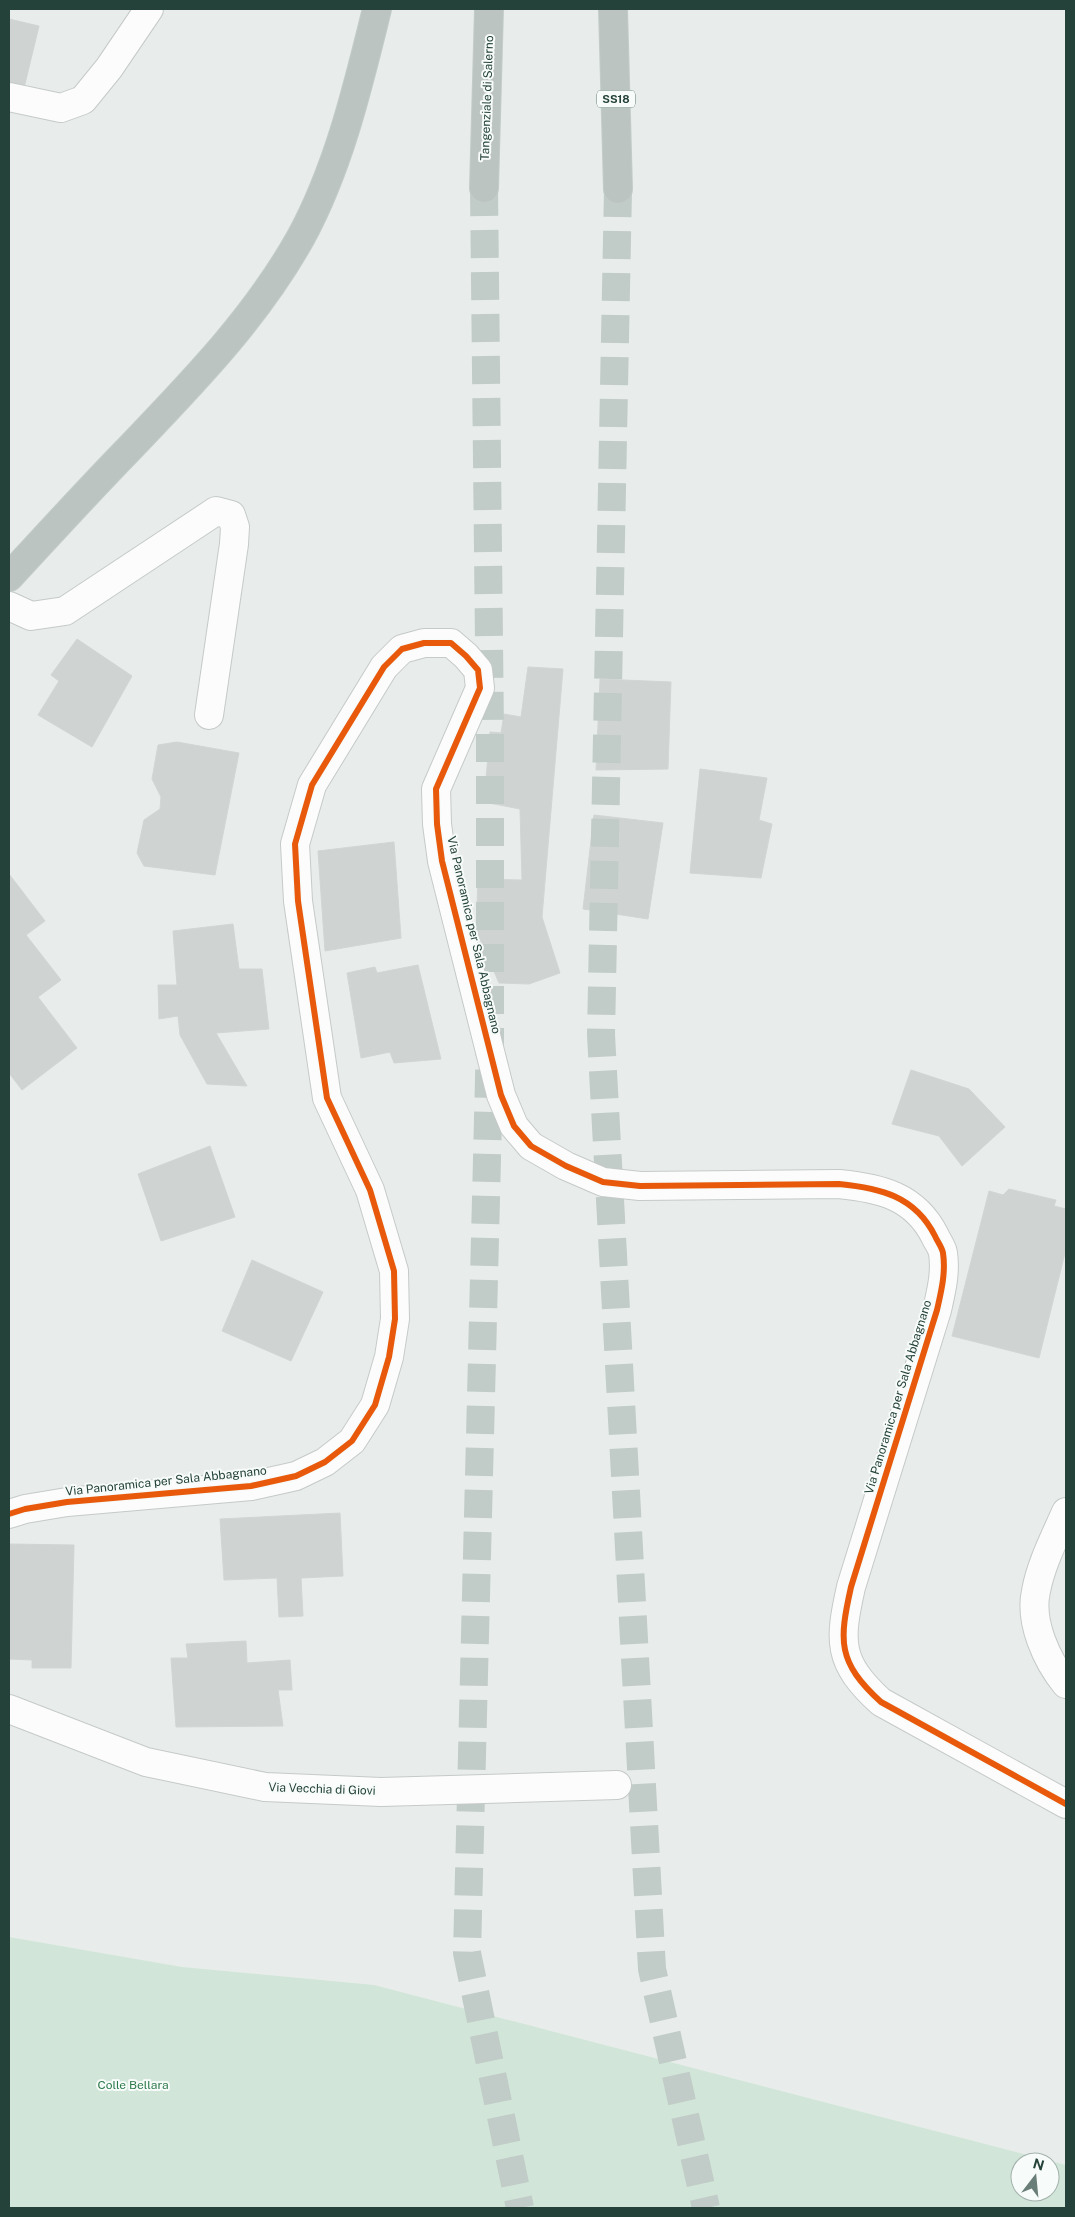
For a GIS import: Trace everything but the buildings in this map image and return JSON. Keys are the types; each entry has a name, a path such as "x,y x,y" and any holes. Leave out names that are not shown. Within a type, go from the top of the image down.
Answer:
{"highway":[{"path":"9,577 232,338 275,281 301,236 328,179 344,132 377,9"},
{"name":"Tangenziale di Salerno","path":"484,188 489,9"},
{"name":"SS18","path":"613,9 618,189"}],"street":[{"path":"9,97 61,108 83,100 110,68 149,9"},
{"path":"9,606 32,616 65,611 216,511 231,515 235,527 234,544 209,715"},
{"name":"Via Panoramica per Sala Abbagnano","path":"9,1514 25,1509 67,1502 251,1486 296,1476 325,1462 352,1441 375,1405 389,1357 395,1319 394,1271 370,1190 327,1098 298,901 295,844 312,785 384,667 402,649 424,643 451,644 466,656 478,670 480,688 436,789 437,824 442,860 501,1095 514,1126 531,1146 566,1166 603,1182 640,1186 839,1184 869,1187 889,1193 908,1204 930,1226 943,1252 944,1277 939,1302 851,1587 842,1634 847,1661 858,1679 881,1702 1066,1804"},
{"path":"1066,1512 1050,1547 1035,1592 1036,1619 1042,1645 1066,1684"},
{"name":"Via Vecchia di Giovi","path":"9,1709 146,1762 265,1788 381,1792 617,1785"}],"green space":[{"name":"Colle Bellara","path":"9,1937 182,1967 374,1985 1016,2152 1010,2152 1010,2202 1060,2202 1060,2163 1066,2165 1066,2208 9,2208"}],"tunnel":[{"path":"484,188 490,732 490,1039 467,1953 520,2208"},
{"path":"618,189 601,1035 652,1969 706,2208"}],"cycle path":[{"path":"9,1514 25,1509 67,1502 251,1486 296,1476 325,1462 352,1441 375,1405 389,1357 395,1319 394,1271 370,1190 327,1098 298,901 295,844 312,785 384,667 402,649 424,643 451,643 478,670 480,688 436,789 437,824 442,861 501,1095 514,1126 531,1146 566,1166 603,1182 640,1186 839,1184 868,1188 895,1196 907,1203 927,1222 943,1253 944,1268 937,1310 851,1587 844,1622 845,1650 856,1675 881,1702 1066,1804"}]}
